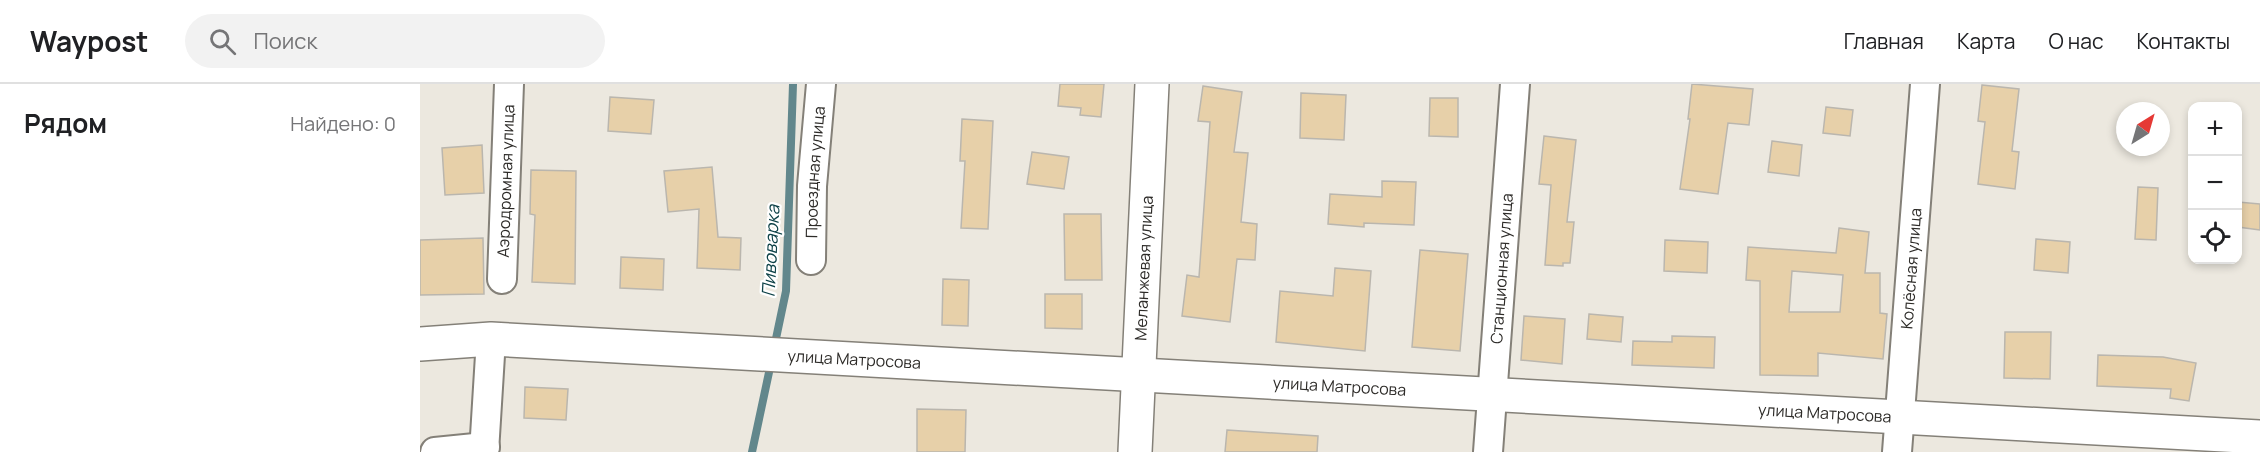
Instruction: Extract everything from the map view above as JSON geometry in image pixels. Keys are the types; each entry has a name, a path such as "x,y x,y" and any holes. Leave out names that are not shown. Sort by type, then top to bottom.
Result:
{"street":[{"name":"Аэродромная улица","path":"502,279 508,84"},
{"name":"Проездная улица","path":"811,260 812,186 821,84"},
{"name":"Меланжевая улица","path":"1135,452 1152,84"},
{"name":"Станционная улица","path":"1488,452 1515,84"},
{"name":"Колёсная улица","path":"1897,452 1925,84"},
{"name":"улица Матросова","path":"420,344 491,339 2260,437"},
{"path":"435,452 485,450 491,339"}],"building":[{"path":"1060,84 1104,84 1101,117 1080,115 1081,108 1058,106"},
{"path":"1692,84 1753,89 1749,125 1728,123 1718,194 1680,189 1690,119 1688,119"},
{"path":"1982,85 2019,89 2012,151 2019,152 2015,189 1978,184 1985,122 1978,121"},
{"path":"1203,86 1242,92 1234,152 1248,153 1241,222 1257,224 1255,260 1237,259 1230,322 1182,316 1187,275 1199,277 1210,122 1198,121"},
{"path":"1301,93 1346,95 1344,140 1300,138"},
{"path":"610,97 654,100 651,134 608,131"},
{"path":"1430,98 1458,98 1458,137 1429,136"},
{"path":"1826,107 1853,110 1850,136 1823,133"},
{"path":"962,119 993,121 988,229 961,228 965,161 960,161"},
{"path":"1544,136 1576,140 1567,222 1574,222 1570,263 1563,263 1563,266 1545,265 1551,185 1539,184"},
{"path":"1772,141 1802,145 1799,176 1768,172"},
{"path":"482,145 484,193 445,195 442,148"},
{"path":"1032,152 1069,157 1064,189 1027,184"},
{"path":"712,167 718,237 741,238 740,270 697,268 699,209 668,212 664,171"},
{"path":"531,170 576,171 575,284 532,282 535,215 530,214"},
{"path":"1382,181 1416,182 1414,225 1364,223 1364,227 1328,224 1330,194 1382,197"},
{"path":"2138,187 2158,188 2156,240 2135,239"},
{"path":"2242,202 2260,204 2260,230 2242,228"},
{"path":"1064,214 1101,214 1102,280 1065,280"},
{"path":"1839,228 1869,232 1865,273 1880,273 1880,313 1887,314 1883,359 1818,353 1818,376 1760,375 1760,281 1746,280 1748,247 1836,253","holes":["1792,271 1843,275 1840,312 1789,312"]},
{"path":"483,238 484,294 420,295 420,240"},
{"path":"2036,239 2070,242 2068,273 2034,270"},
{"path":"1665,240 1708,242 1707,273 1664,271"},
{"path":"1420,250 1468,254 1460,351 1412,347"},
{"path":"621,257 664,259 663,290 620,288"},
{"path":"1335,268 1371,271 1365,351 1276,342 1280,291 1333,296"},
{"path":"943,279 969,280 968,326 942,325"},
{"path":"1045,294 1082,294 1082,329 1045,328"},
{"path":"1589,314 1623,317 1621,342 1587,339"},
{"path":"1524,316 1565,319 1562,364 1521,360"},
{"path":"2005,332 2051,332 2050,379 2004,378"},
{"path":"1672,336 1715,337 1714,368 1632,365 1633,341 1672,342"},
{"path":"2098,355 2163,357 2196,363 2189,401 2170,398 2171,389 2097,386"},
{"path":"525,387 568,389 566,420 524,418"},
{"path":"917,409 966,410 965,452 917,452"},
{"path":"1227,430 1318,436 1317,452 1225,452"}],"waterway":[{"name":"Пивоварка","path":"774,348 786,291 793,84"},
{"name":"Пивоварка","path":"752,452 771,363"}]}
